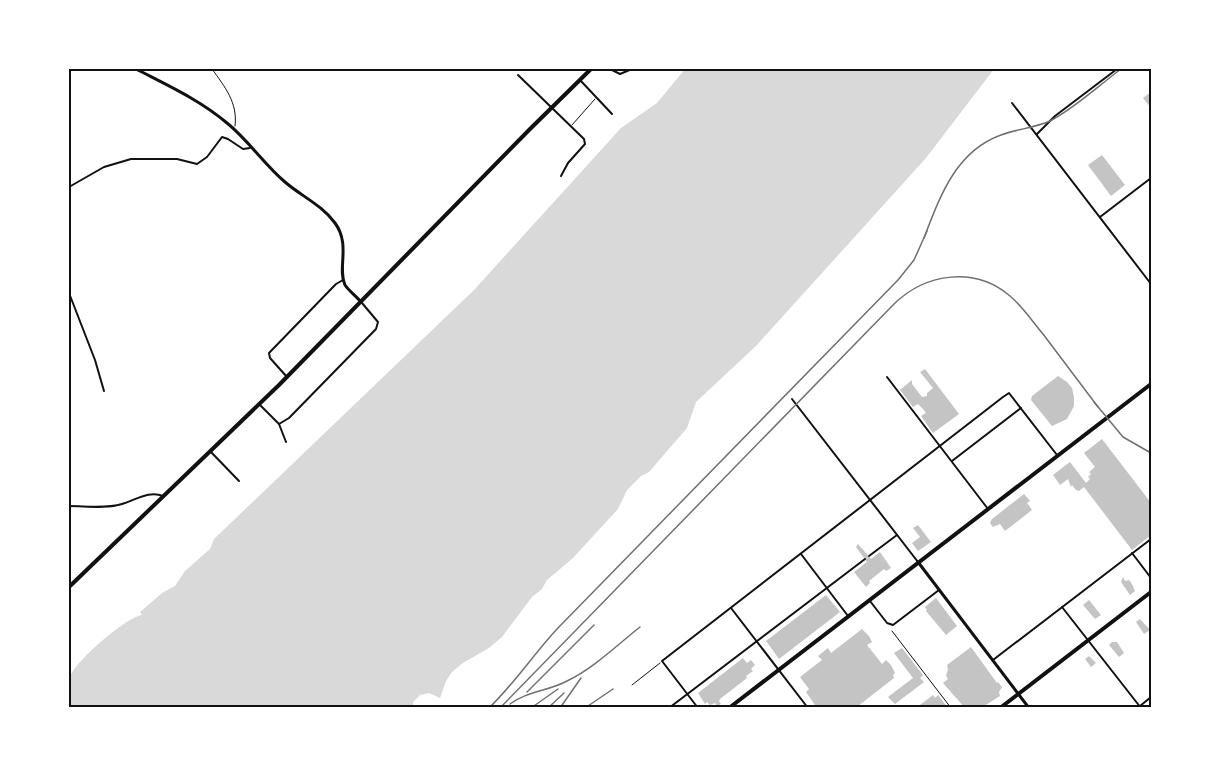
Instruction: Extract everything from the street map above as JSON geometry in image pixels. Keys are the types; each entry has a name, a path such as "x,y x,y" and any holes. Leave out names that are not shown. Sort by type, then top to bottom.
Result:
{"main road":[{"path":"69,587 259,404 591,69"},
{"path":"729,708 1151,384"},
{"path":"1000,708 1151,592"}],"street":[{"path":"136,69 210,110 234,130 283,181 319,207 336,224 344,247 346,286 378,322 376,329 289,418 279,424"},
{"path":"610,69 620,74 632,69"},
{"path":"1037,134 1055,116 1117,69"},
{"path":"518,75 583,136 585,144 568,163 561,176"},
{"path":"580,80 612,114"},
{"path":"1012,103 1150,282"},
{"path":"69,187 104,167 131,159 177,159 197,164 207,157 222,137 226,137 243,149 250,148"},
{"path":"1100,217 1151,178"},
{"path":"287,376 270,358 269,353 336,284 344,280"},
{"path":"69,293 95,360 104,391"},
{"path":"887,376 988,509"},
{"path":"698,708 662,661 1009,393 1057,456"},
{"path":"792,399 1029,708"},
{"path":"259,404 279,424 286,442"},
{"path":"952,461 1021,408"},
{"path":"210,451 239,481"},
{"path":"69,506 115,506 144,495 163,496"},
{"path":"868,556 897,535"},
{"path":"993,660 1151,538"},
{"path":"1132,553 1151,578"},
{"path":"801,554 848,616"},
{"path":"669,708 865,559"},
{"path":"869,600 887,623 893,626 939,590"},
{"path":"1062,607 1140,707 1151,697"},
{"path":"731,608 808,708"}],"lane":[{"path":"212,69 228,90 236,120 234,130"},
{"path":"571,126 597,98"},
{"path":"632,685 662,661"}],"path":[{"path":"892,631 951,708"}],"shaded area":[{"path":"685,69 994,69 926,158 756,346 696,402 687,428 649,472 641,476 627,490 618,509 573,558 547,580 502,637 452,672 440,698 429,693 420,695 413,702 413,708 69,708 69,679 90,652 124,624 142,615 140,612 162,593 175,586 185,571 210,549 214,539 474,290 621,128 657,103"}],"building":[{"path":"1151,92 1151,108 1143,98"},
{"path":"1102,155 1125,185 1111,196 1088,165"},
{"path":"925,369 959,414 933,433 921,416 926,413 923,409 918,404 913,407 900,390 912,380 912,384 922,397 927,396 933,388 920,372"},
{"path":"1058,376 1072,388 1074,406 1067,419 1052,426 1031,400 1032,396"},
{"path":"1102,439 1151,503 1151,535 1132,550 1084,487 1079,491 1076,490 1072,485 1071,487 1068,479 1060,485 1053,475 1070,462 1086,483 1090,479 1089,472 1095,467 1084,453"},
{"path":"1024,494 1030,501 1027,503 1032,510 1005,531 1000,524 993,527 990,523 992,519"},
{"path":"918,525 931,542 918,551 912,543 920,537 913,528"},
{"path":"858,544 871,559 880,552 891,568 886,571 884,569 869,581 866,587 854,572 867,562 856,547"},
{"path":"1123,577 1125,581 1129,580 1135,591 1130,595 1121,582"},
{"path":"826,595 840,612 779,659 766,641"},
{"path":"936,598 957,626 946,635 926,611 925,607"},
{"path":"1089,600 1101,615 1095,619 1083,605"},
{"path":"1140,619 1150,630 1144,634 1136,622"},
{"path":"862,629 872,642 867,645 882,664 886,660 891,665 895,673 894,678 858,706 860,708 817,708 806,692 809,689 800,677 822,660 818,656 828,648 831,653"},
{"path":"1117,642 1124,653 1119,657 1109,645"},
{"path":"971,647 1002,687 999,692 1000,696 981,708 965,708 943,683 948,679 947,665"},
{"path":"902,648 923,675 920,678 924,682 895,704 888,697 913,678 894,653"},
{"path":"1089,656 1096,663 1091,667 1085,659"},
{"path":"743,658 747,663 751,660 755,665 751,669 753,671 720,699 721,704 710,705 707,702 705,704 698,693"},
{"path":"933,695 935,698 938,695 948,708 936,708 934,705 929,708 916,708"}],"railway":[{"path":"924,238 944,191 961,164 972,152 985,142 1001,135 1038,125 1059,116 1121,69"},
{"path":"489,708 557,629 898,280 914,260 927,231"},
{"path":"500,708 894,304 921,285 951,277 966,277 996,286 1023,309 1098,407"},
{"path":"1094,402 1123,437 1151,453"},
{"path":"527,692 594,625"},
{"path":"510,704 524,696 577,676 640,627"},
{"path":"560,708 581,678"},
{"path":"531,708 558,689"},
{"path":"585,708 613,689"},
{"path":"548,708 564,693"}]}
